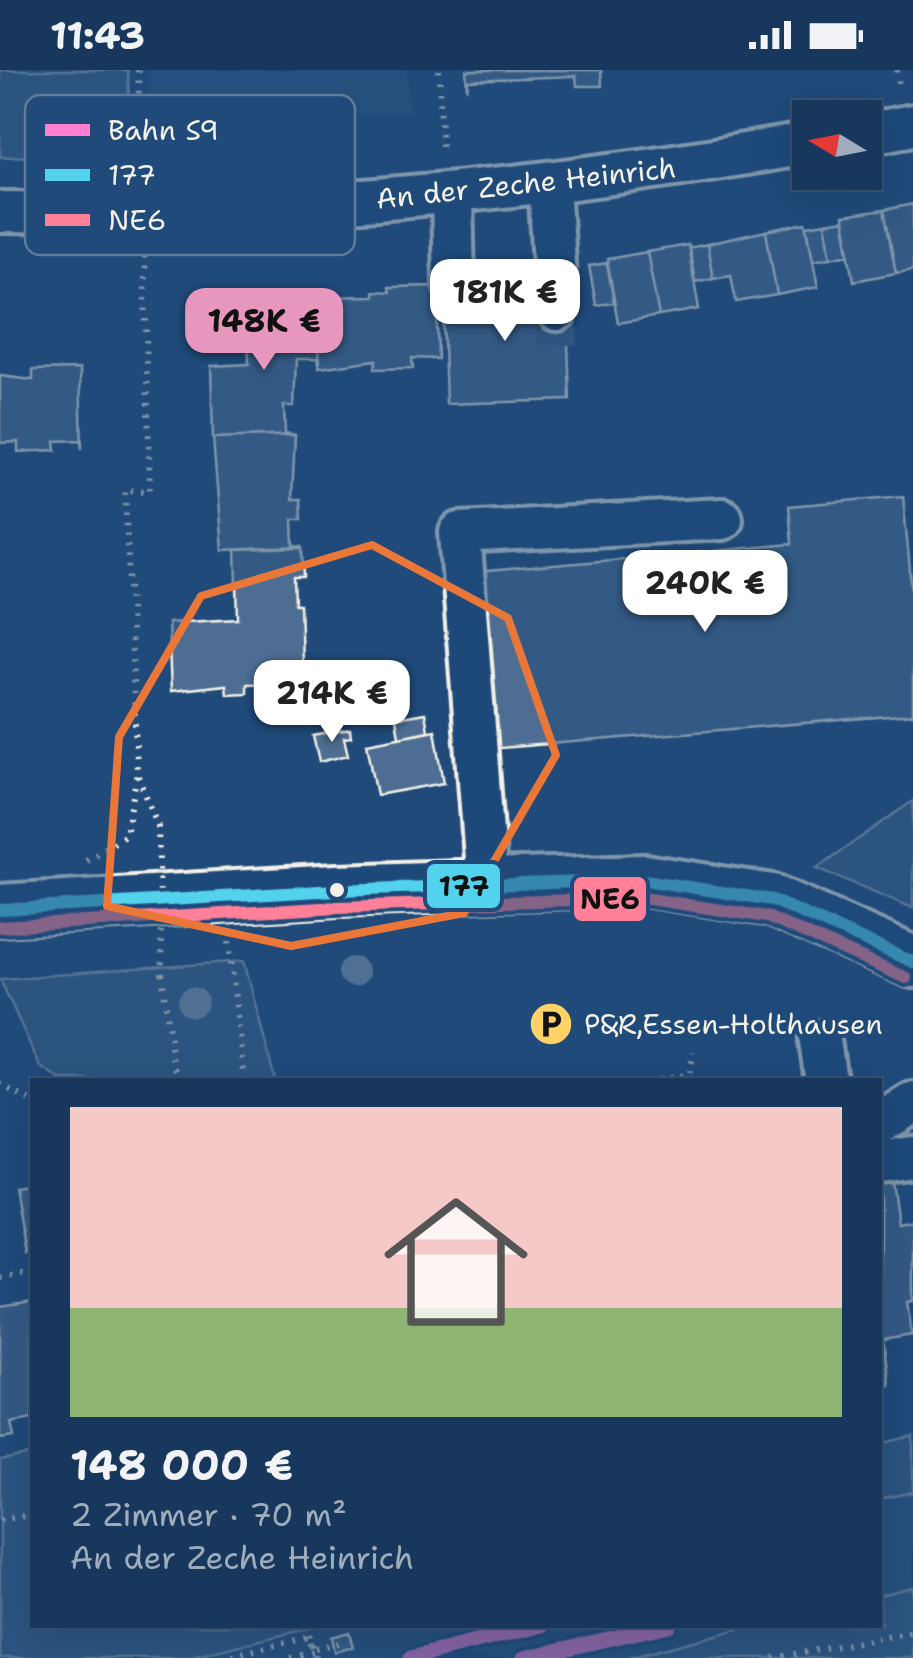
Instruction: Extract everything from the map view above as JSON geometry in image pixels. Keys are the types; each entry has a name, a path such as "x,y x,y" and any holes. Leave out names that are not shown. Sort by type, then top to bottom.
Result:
{"main road":[{"path":"0,910 486,884 644,880 772,900 913,962"}],"street":[{"path":"882,131 913,125"},
{"name":"An der Zeche Heinrich","path":"355,200 549,186 792,147"},
{"path":"549,186 557,310"},
{"path":"448,195 454,284"},
{"name":"An der Zeche Heinrich","path":"0,212 25,212"},
{"path":"486,884 460,533 722,519"},
{"path":"882,1122 913,1103"},
{"path":"882,1162 913,1157"}],"path":[{"path":"138,70 139,95"},
{"path":"440,70 448,195"},
{"path":"82,865 126,835 137,773 124,490 150,491 144,255"},
{"path":"137,773 158,826 162,974 179,1078"},
{"path":"234,988 244,1078"},
{"path":"670,1078 689,1074 694,1052"},
{"path":"0,1084 30,1101"},
{"path":"0,1278 30,1272"},
{"path":"0,1520 30,1514"},
{"path":"307,1628 314,1653"},
{"path":"773,1658 913,1632"},
{"path":"222,1658 308,1637 311,1648 342,1642 290,1658"}],"highlighted area":[{"path":"372,545 508,618 556,755 464,913 291,946 107,906 119,737 201,596"}],"shaded area":[{"path":"0,70 128,70 129,95 25,95 25,156 0,157"},
{"path":"147,70 407,70 409,112 355,115 355,95 148,95"},
{"path":"913,801 913,908 817,868"},
{"path":"244,961 274,1078 57,1078 40,1066 0,979"},
{"path":"913,1436 913,1492 882,1499 882,1444"},
{"path":"30,1454 30,1628 310,1628 188,1658 0,1658 0,1460"},
{"path":"913,1492 913,1587 882,1595 882,1499"},
{"path":"913,1587 913,1658 629,1658 742,1628 882,1628 882,1595"},
{"path":"310,1628 742,1628 629,1658 188,1658"}],"building":[{"path":"466,70 601,70 602,86 577,86 576,76 468,80 467,90"},
{"path":"913,204 913,270 896,273 884,210"},
{"path":"884,210 896,273 854,281 843,216"},
{"path":"844,220 850,253 831,257 825,223"},
{"path":"806,223 818,287 777,295 766,231"},
{"path":"825,223 831,257 813,260 807,226"},
{"path":"766,231 777,295 736,302 731,275 713,278 707,244"},
{"path":"707,244 713,278 695,282 689,248"},
{"path":"688,245 699,309 659,316 647,252"},
{"path":"647,252 659,316 618,323 607,259"},
{"path":"607,263 614,303 596,305 589,266"},
{"path":"543,281 567,314 570,400 446,404 442,285"},
{"path":"436,286 438,359 412,358 413,368 375,369 376,360 319,368 316,297 374,296 374,291 390,292 389,287"},
{"path":"315,306 319,368 317,359 296,359 294,406 284,406 285,433 295,435 213,438 211,366 249,364 247,308"},
{"path":"80,369 82,449 81,440 55,441 56,450 18,452 18,442 0,443 0,376 33,380 33,370"},
{"path":"295,435 292,499 301,499 302,519 293,519 294,546 303,547 222,550 213,438"},
{"path":"903,496 913,604 913,714 489,749 475,572 792,544 789,506"},
{"path":"303,548 304,577 294,577 295,604 300,604 303,691 273,692 273,683 247,684 247,693 227,694 226,685 171,691 168,623 238,619 236,550"},
{"path":"425,713 428,731 399,737 396,718"},
{"path":"350,729 351,737 344,738 348,755 319,762 313,736"},
{"path":"435,730 444,783 377,795 367,743"},
{"path":"891,1174 898,1223 913,1220 913,1301 907,1302 912,1335 883,1340 889,1385 882,1387 882,1176"},
{"path":"30,1184 30,1252 25,1253 14,1187"},
{"path":"30,1302 30,1419 11,1423 14,1437 0,1439 0,1307"},
{"path":"349,1632 353,1647 334,1652 331,1637"}],"tunnel":[{"path":"557,310 557,345"}],"rail line":[{"name":"S9","path":"411,1658 531,1628"},
{"name":"S9","path":"524,1658 656,1628"}],"transit line":[{"name":"177","path":"0,910 337,890 644,880 772,900 913,962"},
{"name":"NE6","path":"1,927 338,907 643,898 767,917 906,978"}],"place":[{"name":"P&R,Essen-Holthausen","path":"551,1024"}]}
